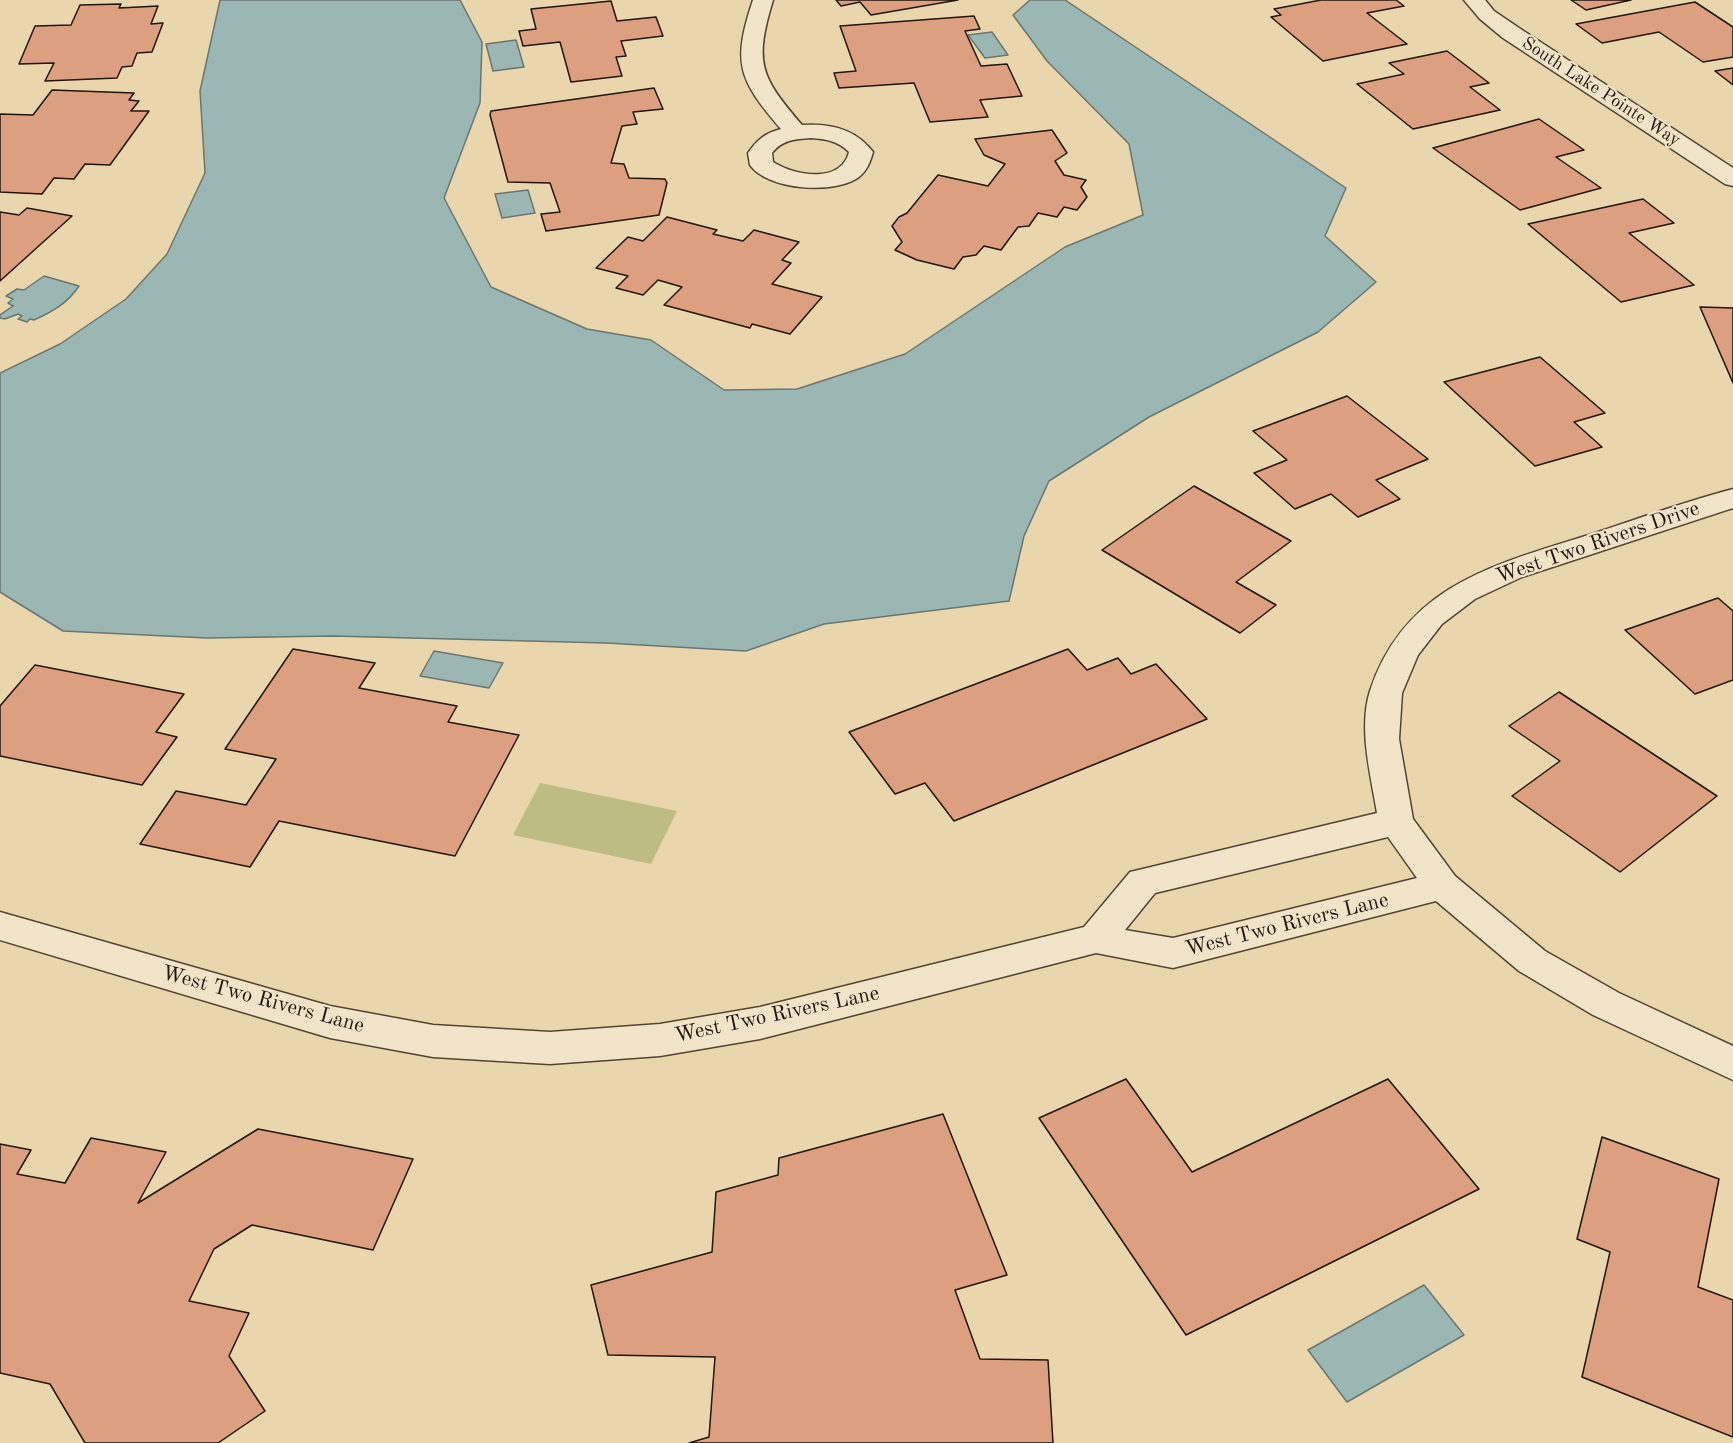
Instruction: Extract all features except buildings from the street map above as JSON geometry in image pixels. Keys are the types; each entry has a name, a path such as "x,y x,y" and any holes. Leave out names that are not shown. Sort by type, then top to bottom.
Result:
{"street":[{"path":"763,0 749,51 752,74 769,102 796,132"},
{"name":"South Lake Pointe Way","path":"1474,0 1487,15 1510,33 1733,179"},
{"name":"West Two Rivers Drive","path":"1733,498 1511,570 1464,592 1431,617 1404,651 1386,693 1382,739 1396,822 1442,886 1532,961 1606,1004 1733,1065"},
{"path":"1095,939 1143,882 1396,822"},
{"name":"West Two Rivers Lane","path":"0,926 330,1022 433,1041 550,1048 660,1040 760,1023 1095,939 1173,953 1442,886"}],"shaded area":[{"path":"540,783 677,811 651,864 513,835"}],"water":[{"path":"220,0 460,0 482,42 480,103 444,198 491,287 587,329 651,340 724,390 797,389 905,354 1065,247 1143,215 1129,144 1047,61 1013,15 1030,0 1065,0 1346,188 1325,236 1376,282 1318,332 1149,417 1049,481 1024,536 1009,601 824,624 746,651 606,643 333,636 207,638 63,631 0,592 0,373 60,344 126,299 167,254 205,173 200,91"},
{"path":"992,32 1008,55 985,58 968,35"},
{"path":"516,40 524,67 493,71 486,44"},
{"path":"528,190 535,213 502,218 495,194"},
{"path":"44,276 79,286 59,306 34,320 30,319 27,322 18,319 22,316 18,314 5,319 0,318 0,315 13,306 8,303 13,299 6,296 17,289 24,290"},
{"path":"434,651 503,663 489,688 420,676"},
{"path":"1424,1285 1464,1335 1347,1402 1308,1350"}]}
